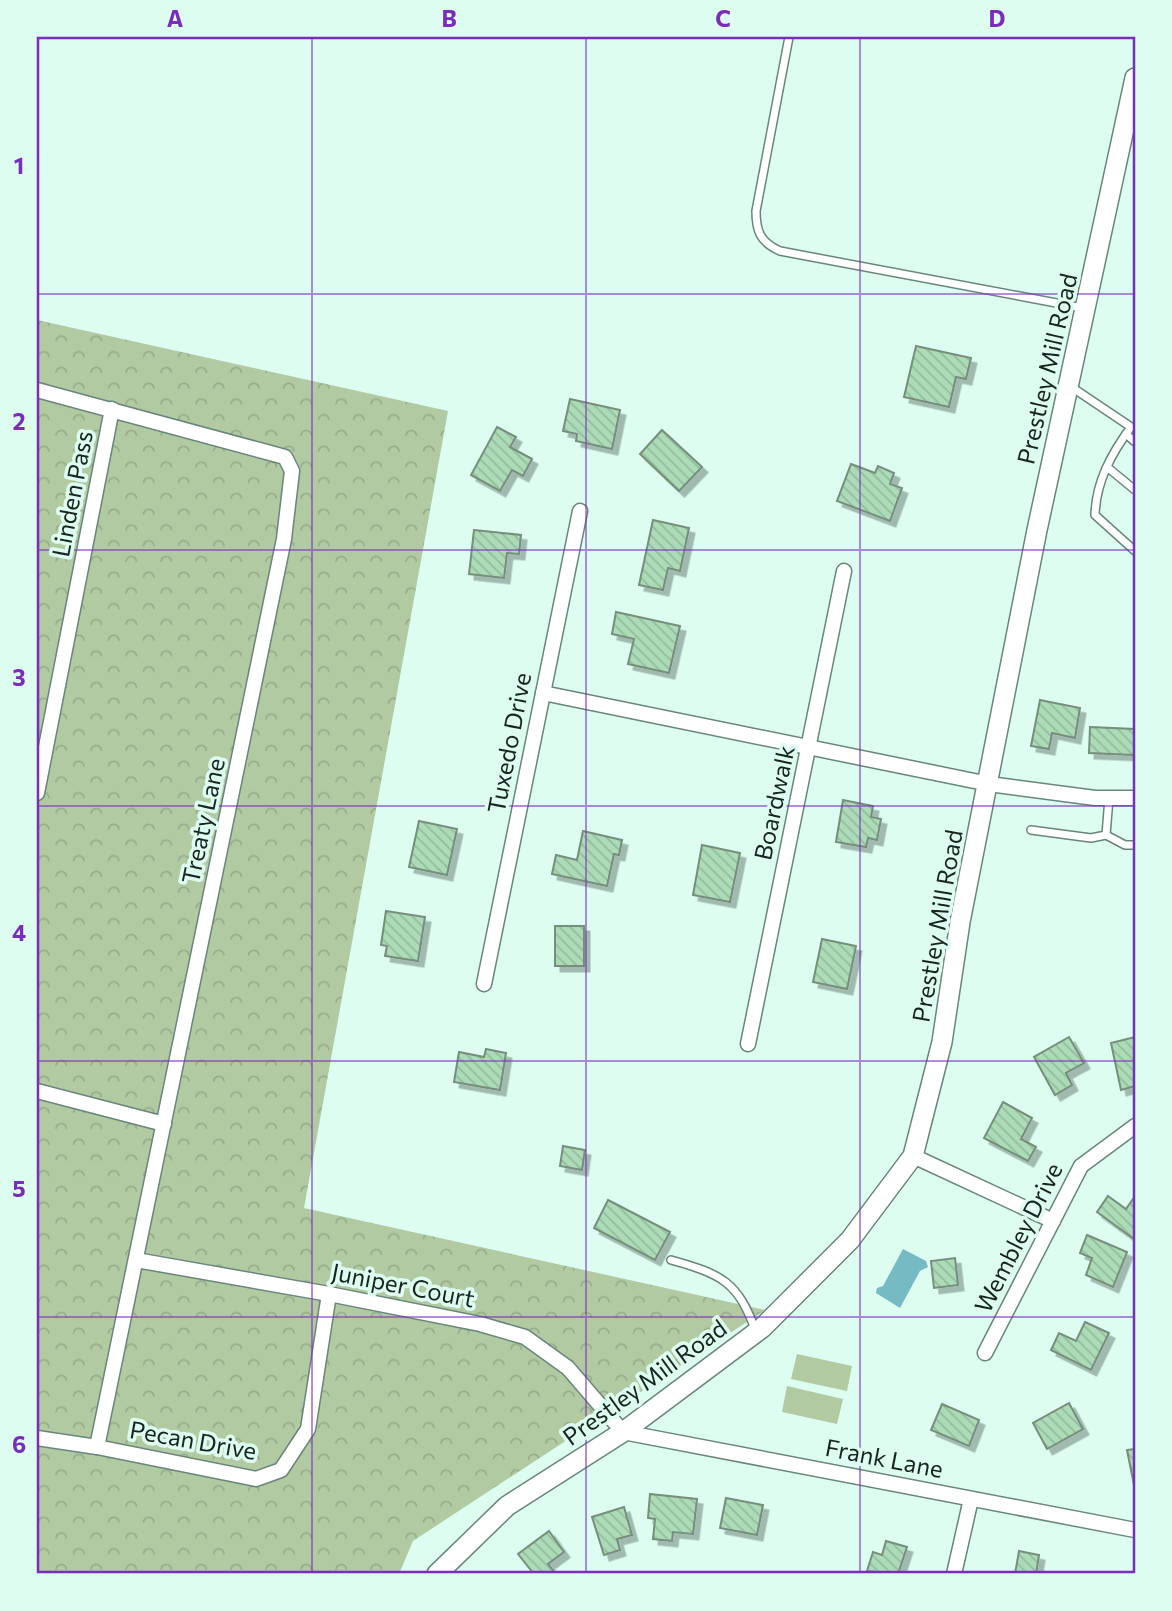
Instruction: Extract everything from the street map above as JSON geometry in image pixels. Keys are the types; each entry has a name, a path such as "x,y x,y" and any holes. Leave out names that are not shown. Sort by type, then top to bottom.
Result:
{"street":[{"name":"Prestley Mill Road","path":"437,1574 473,1536 507,1506 623,1433 756,1332 850,1240 913,1156 942,1042 960,922 1037,530 1135,78"},
{"name":"Treaty Lane","path":"37,390 285,457 292,471 282,552 97,1447"},
{"name":"Linden Pass","path":"37,793 112,409"},
{"name":"Tuxedo Drive","path":"484,984 580,511"},
{"name":"Boardwalk","path":"748,1044 844,570"},
{"path":"543,693 989,784 1109,798 1135,798"},
{"path":"37,1091 164,1124"},
{"name":"Wembley Drive","path":"985,1353 1081,1166 1127,1129 1135,1126"},
{"path":"913,1156 1053,1221"},
{"name":"Juniper Court","path":"136,1260 481,1324 525,1337 568,1368 623,1433"},
{"name":"Pecan Drive","path":"37,1438 97,1447 256,1479 281,1470 308,1429 329,1294"},
{"name":"Frank Lane","path":"623,1433 1135,1530"},
{"path":"954,1574 971,1499"}],"lane":[{"path":"789,37 756,211 756,228 769,246 792,254 1087,309"},
{"path":"1070,385 1130,428 1135,442"},
{"path":"1130,428 1107,467 1096,494 1095,515 1135,551"},
{"path":"1107,467 1135,490"},
{"path":"1106,835 1109,798"},
{"path":"1031,830 1091,838 1106,835 1125,845 1135,845"},
{"path":"671,1259 708,1270 731,1283 746,1303 756,1332"}],"green space":[{"path":"37,320 448,411 304,1208 765,1310 413,1541 399,1574 37,1574"},
{"path":"797,1354 852,1366 847,1391 791,1379"},
{"path":"787,1386 843,1399 837,1424 782,1412"}],"water":[{"path":"903,1249 926,1261 928,1267 920,1271 900,1308 876,1293 877,1288 883,1286"}],"building":[{"path":"916,346 971,358 966,379 956,377 949,407 904,397"},
{"path":"570,399 620,410 612,449 576,441 577,434 563,431"},
{"path":"497,427 516,437 510,447 532,459 523,476 512,470 500,491 471,475"},
{"path":"662,430 702,467 679,491 640,454"},
{"path":"851,464 875,473 878,466 894,473 890,484 902,488 890,521 837,501"},
{"path":"653,520 689,528 680,571 668,568 663,590 639,585"},
{"path":"474,530 521,535 519,554 507,553 504,578 469,574"},
{"path":"616,612 680,626 669,673 628,664 634,639 612,634"},
{"path":"1040,700 1080,708 1075,738 1052,733 1049,749 1031,746"},
{"path":"1090,727 1135,729 1134,755 1089,753"},
{"path":"843,800 873,806 871,817 881,819 877,840 868,838 866,847 836,842"},
{"path":"419,821 457,829 447,875 409,867"},
{"path":"583,831 622,840 619,855 614,854 607,886 552,874 556,855 577,860"},
{"path":"702,845 740,853 730,902 693,895"},
{"path":"386,911 425,917 418,961 385,956 387,946 381,945"},
{"path":"555,926 584,926 584,966 555,966"},
{"path":"822,939 856,946 847,989 813,982"},
{"path":"1069,1037 1084,1063 1066,1073 1072,1085 1055,1095 1034,1057"},
{"path":"1135,1037 1135,1086 1121,1090 1111,1043"},
{"path":"486,1049 506,1053 500,1090 454,1082 459,1052 484,1057"},
{"path":"1003,1102 1032,1118 1021,1139 1036,1147 1028,1161 984,1138"},
{"path":"563,1146 585,1150 582,1170 560,1166"},
{"path":"1108,1196 1126,1209 1135,1196 1134,1239 1097,1212"},
{"path":"608,1200 670,1232 655,1260 594,1228"},
{"path":"1087,1235 1127,1252 1113,1287 1086,1275 1092,1258 1080,1253"},
{"path":"955,1258 958,1285 934,1288 931,1261"},
{"path":"1085,1322 1109,1333 1091,1370 1051,1350 1059,1333 1076,1341"},
{"path":"1069,1403 1083,1429 1047,1449 1033,1423"},
{"path":"942,1404 979,1420 969,1446 931,1430"},
{"path":"1135,1449 1135,1490 1127,1450"},
{"path":"650,1494 697,1499 693,1534 673,1532 672,1541 653,1539 655,1519 648,1518"},
{"path":"726,1498 763,1505 757,1535 720,1528"},
{"path":"624,1507 632,1535 617,1539 620,1550 604,1555 592,1517"},
{"path":"549,1531 564,1552 548,1564 556,1574 534,1574 518,1554"},
{"path":"886,1541 907,1547 898,1574 867,1571 873,1552 882,1555"},
{"path":"1019,1551 1039,1555 1036,1574 1015,1574"}]}
